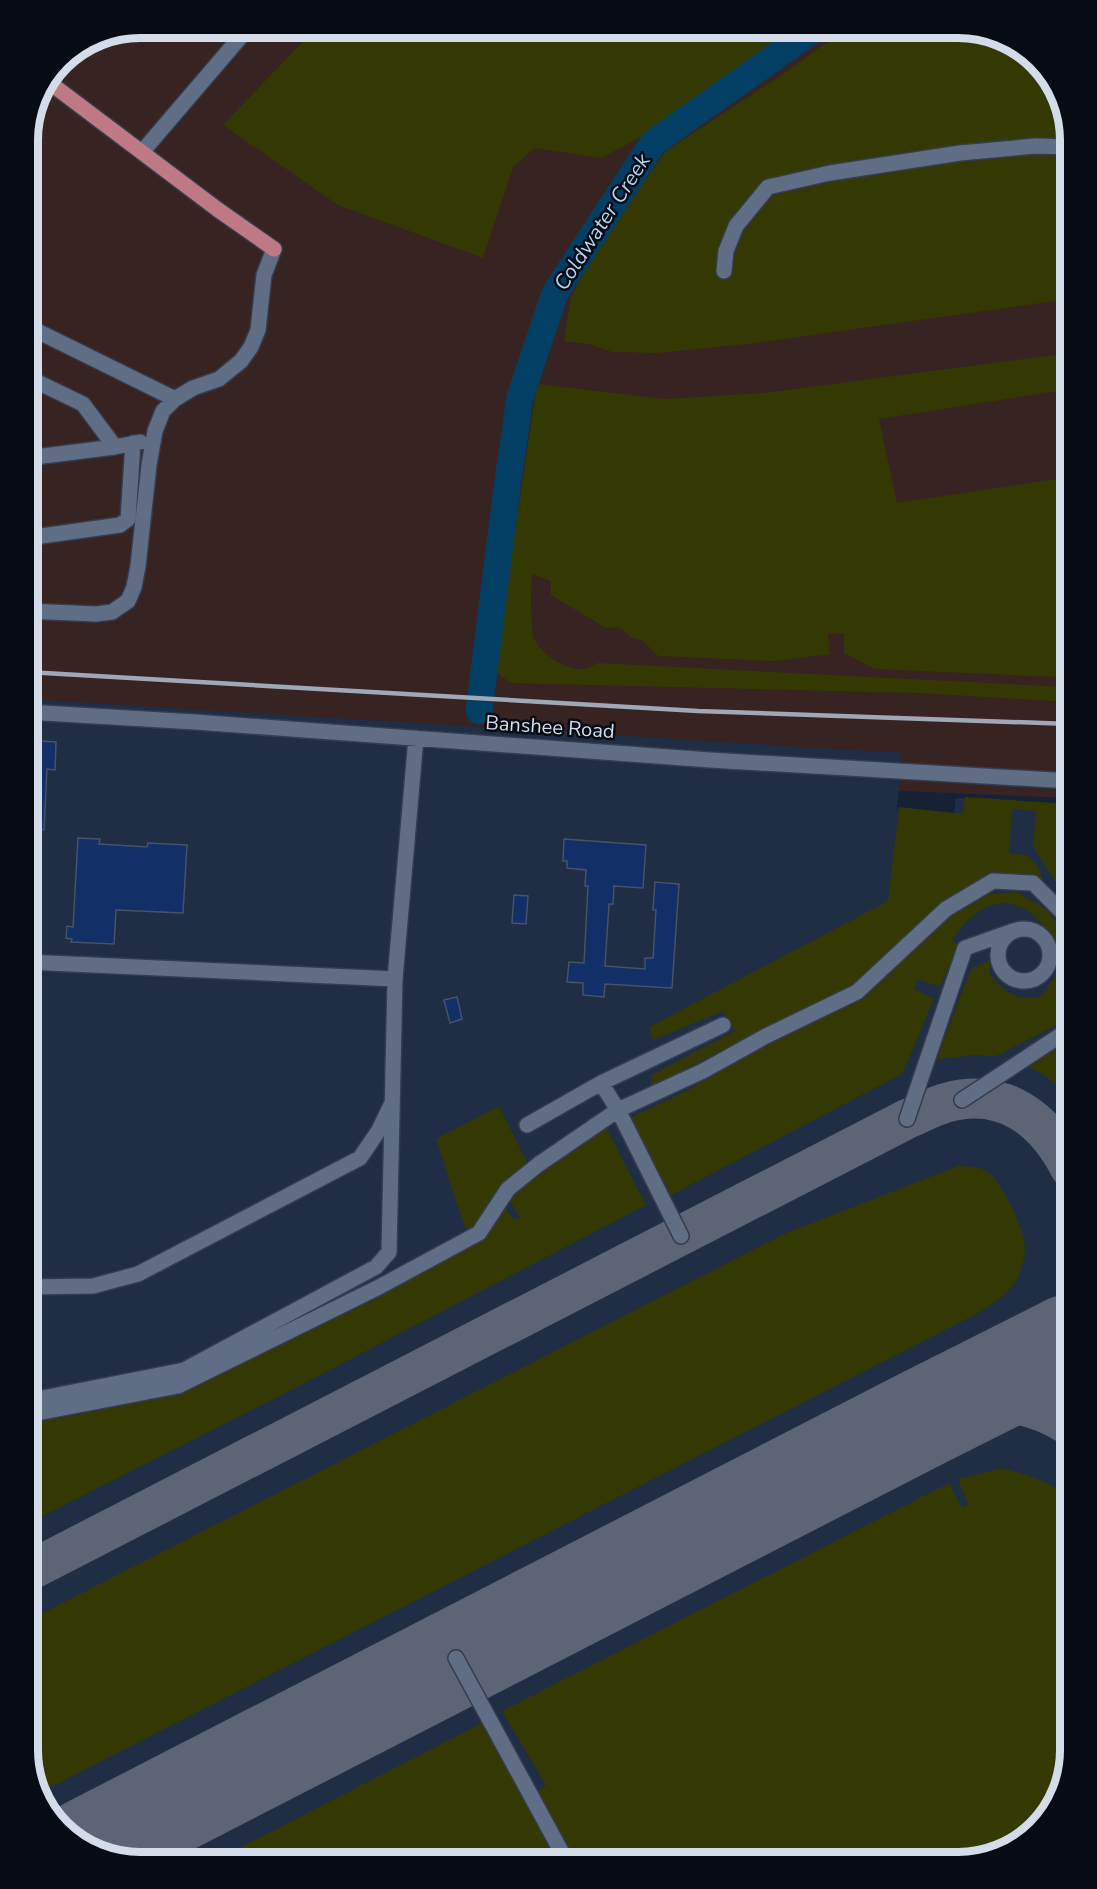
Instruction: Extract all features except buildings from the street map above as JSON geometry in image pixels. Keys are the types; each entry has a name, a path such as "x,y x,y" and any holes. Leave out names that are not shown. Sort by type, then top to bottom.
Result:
{"main road":[{"path":"53,86 274,249"}],"street":[{"path":"142,152 240,38"},
{"path":"724,271 726,251 736,226 768,187 830,173 960,153 1036,146 1060,147"},
{"path":"38,611 96,614 112,612 128,602 138,566 148,465 153,439 163,411 175,399 193,388 219,379 241,361 251,347 258,330 264,275 274,249"},
{"path":"38,331 175,399"},
{"path":"38,382 83,404 116,447"},
{"path":"38,457 116,447 153,439"},
{"path":"38,536 120,525 128,519 133,443"},
{"name":"Banshee Road","path":"38,713 686,758 1060,780"},
{"path":"38,1399 184,1370 376,1267 389,1252 395,979 416,738"},
{"path":"38,1413 178,1386 379,1287 479,1233 508,1189 539,1164 618,1110 703,1071 766,1036 857,992 946,909 993,880 1033,883 1060,910"},
{"path":"907,1119 965,948 1013,931"},
{"path":"38,963 395,979"},
{"path":"526,1125 601,1083 723,1025"},
{"path":"962,1100 1060,1036"},
{"path":"601,1083 618,1110 681,1236"},
{"path":"38,1287 93,1286 138,1274 360,1158 379,1130 394,1100"},
{"path":"456,1658 561,1852"}],"shaded area":[{"path":"126,38 964,38 977,39 1003,48 1025,63 1049,94 1056,113 1060,140 1060,798 880,790 38,1431 38,133 41,113 48,94 59,77 72,63 89,51"},
{"path":"38,700 901,753 897,809 954,813 956,798 1060,803 1060,1749 1056,1776 1049,1795 1034,1817 1003,1841 977,1850 957,1852 133,1851 120,1850 94,1841 72,1826 48,1795 39,1769 38,1749"}],"green space":[{"path":"306,38 785,38 651,132 601,158 535,148 513,167 483,258 338,205 223,125"},
{"path":"833,38 977,39 1003,48 1025,63 1049,94 1059,126 1060,300 747,344 657,353 612,352 589,344 564,341 571,297 599,243 666,151 782,75"},
{"path":"1060,354 1060,391 879,419 897,503 1060,479 1060,680 1057,677 875,669 844,653 844,633 828,634 830,654 776,661 658,656 642,640 632,638 619,627 606,628 551,595 551,581 532,574 531,617 534,639 543,651 563,665 577,669 586,669 597,663 1060,687 1060,701 919,693 511,683 494,671 537,384 664,399 764,393"},
{"path":"965,797 1060,803 1060,890 1033,846 1036,811 1012,809 1009,853 1028,855 1038,867 1043,880 1032,875 1013,873 992,874 975,882 947,900 852,988 702,1060 651,1088 651,1075 735,1031 723,1011 653,1040 649,1027 888,901 899,807 963,814"},
{"path":"1016,892 1048,910 1060,929 1060,1023 996,1056 974,1055 938,1059 971,969 990,960 989,972 999,985 1011,994 1033,998 1041,996 1058,965 1059,953 1055,942 1031,913 1006,903 994,904 982,909 971,917 952,941 959,945 939,987 918,979 914,989 934,999 902,1074 671,1195 630,1118 692,1088 760,1046 862,997 945,920 984,894"},
{"path":"1060,1042 1060,1087 1041,1073 1024,1065"},
{"path":"499,1106 529,1166 502,1185 473,1227 465,1228 436,1139"},
{"path":"606,1127 646,1205 295,1388 38,1518 38,1422 170,1396 220,1375 482,1239 504,1207 514,1220 520,1218 510,1201 534,1176"},
{"path":"958,1166 982,1169 995,1179 1012,1208 1025,1248 1024,1259 1012,1287 982,1311 46,1789 39,1769 38,1749 38,1615 784,1234"},
{"path":"1002,1468 1029,1476 1060,1491 1059,1763 1049,1795 1025,1826 1003,1841 990,1846 957,1852 572,1852 536,1792 546,1785 502,1711 949,1483 962,1508 968,1504 958,1479"},
{"path":"484,1722 551,1852 233,1851"}],"waterway":[{"name":"Coldwater Creek","path":"479,711 520,397 555,293 653,143 801,38"}],"taxiway":[{"path":"38,1566 935,1106 966,1099 985,1099 1003,1103 1035,1121 1060,1150"},
{"path":"923,1418 962,1408 998,1403 1033,1408 1060,1420"}],"runway":[{"path":"98,1842 1060,1349"}],"railway":[{"path":"38,673 698,711 1060,724"}]}
